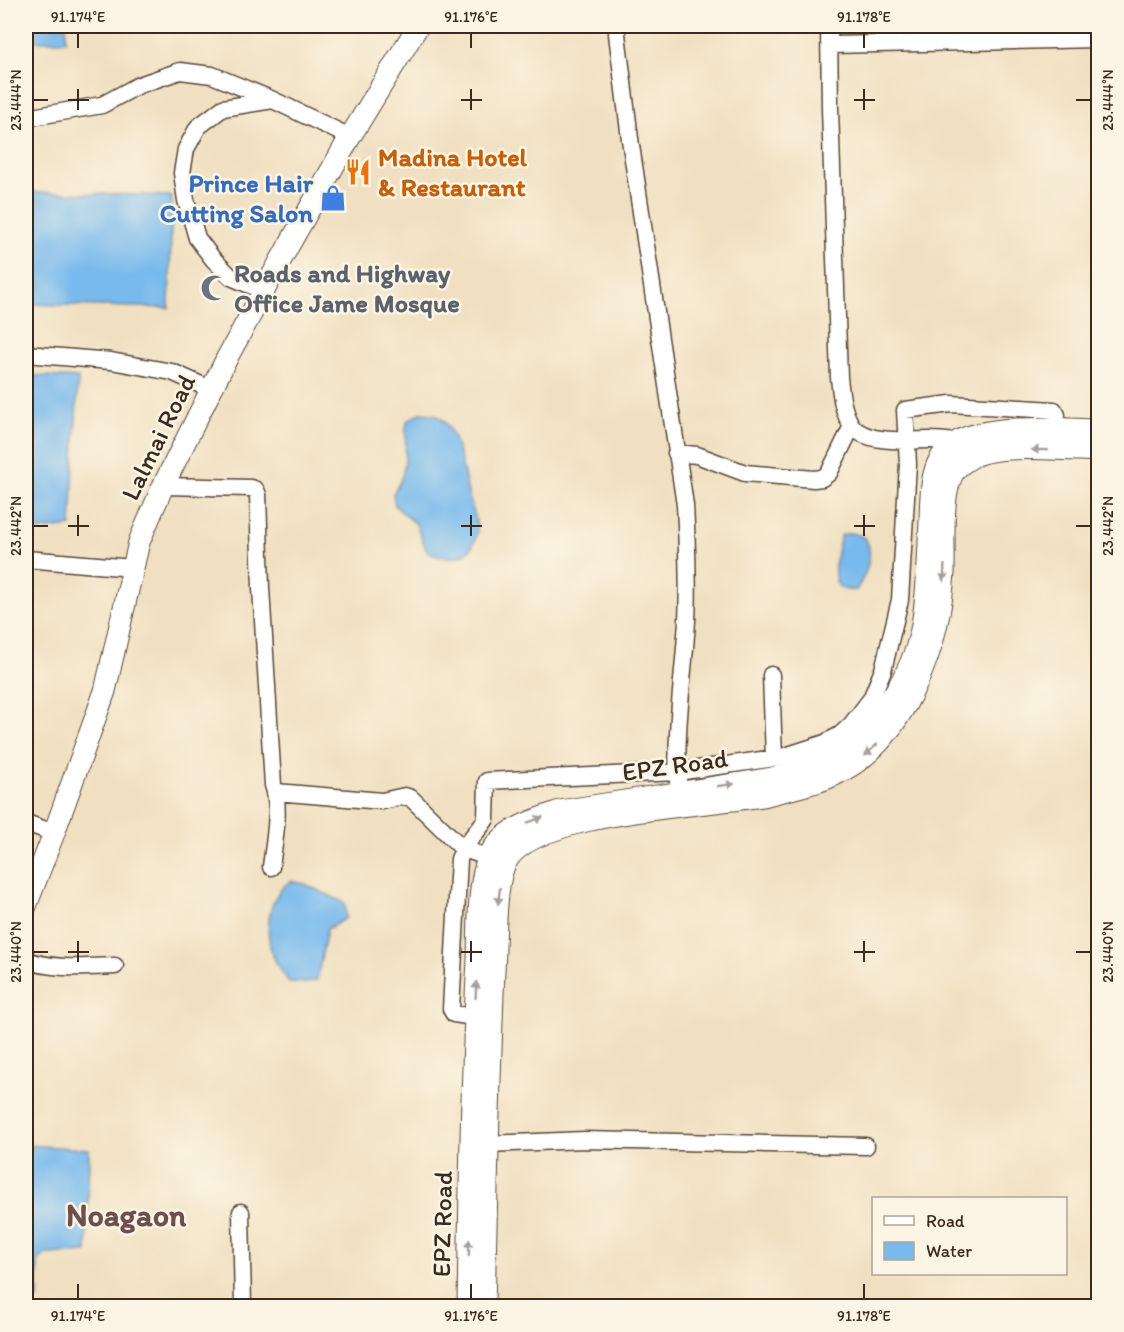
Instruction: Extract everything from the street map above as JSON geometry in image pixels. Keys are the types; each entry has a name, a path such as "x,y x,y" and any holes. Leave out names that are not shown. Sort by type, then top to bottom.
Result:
{"main road":[{"name":"Lalmai Road","path":"26,871 95,687 126,567 136,516 158,467 252,286 413,26"},
{"name":"Lalmai Road","path":"126,567 163,486 228,356 346,135"},
{"path":"957,442 999,430 1098,430"},
{"name":"EPZ Road","path":"484,1306 488,1144 474,1017 482,884 497,860 548,832 679,790 773,778 806,769 865,734 887,705 905,675 921,633 927,593 931,488 943,453 957,442"},
{"name":"EPZ Road","path":"679,790 762,796 817,782 846,769 868,754 899,714 928,654 937,626 942,599 946,506 949,485 956,468 977,455 1009,450 1098,451"},
{"name":"Lalmai Road","path":"26,906 41,828"},
{"name":"EPZ Road","path":"468,1306 481,1072 501,879 497,860"}],"street":[{"path":"618,26 617,34 630,139 685,505 687,618 678,711 679,790"},
{"path":"830,26 839,378 844,409 852,426 867,436 906,441 957,442"},
{"path":"830,45 1098,39"},
{"path":"26,118 102,105 139,85 180,71 212,75 273,100 346,135"},
{"path":"252,286 231,277 197,238 186,200 182,173 186,149 198,128 223,108 273,100"},
{"path":"26,354 111,361 172,372 201,385"},
{"path":"474,1017 454,1014 451,1009 459,859 462,849 486,819 488,780 679,790 825,743 840,735 851,725 871,699 883,670 900,600 908,464 906,410 951,404 1054,410 1057,415 1055,429"},
{"path":"676,453 697,455 744,473 822,478 829,472 852,426"},
{"path":"163,486 251,488 256,490 258,495 273,785 276,792 271,867"},
{"path":"26,560 126,567"},
{"path":"771,675 774,758"},
{"path":"276,792 382,801 405,796 411,798 462,849 497,860"},
{"path":"26,960 35,964 74,967 115,966"},
{"path":"488,1144 584,1140 866,1146"},
{"path":"241,1212 242,1303"}],"water":[{"path":"26,26 66,26 66,41 26,41"},
{"path":"26,192 172,196 169,308 26,304"},
{"path":"26,375 78,378 71,526 26,532"},
{"path":"420,413 438,416 451,432 460,455 476,519 477,532 473,545 463,555 456,557 441,557 427,552 416,524 395,506 393,494 404,467 407,421"},
{"path":"851,533 866,541 869,548 868,565 856,590 843,589 837,584 835,571 841,535"},
{"path":"291,881 305,884 345,903 346,918 327,929 317,980 306,983 289,982 277,965 269,941 269,918 272,907 276,897"},
{"path":"26,1145 89,1149 87,1252 46,1254 38,1260 38,1299 26,1299"}],"place":[{"name":"Madina Hotel & Restaurant","path":"358,172"},
{"name":"Prince Hair Cutting Salon","path":"333,198"},
{"name":"Roads and Highway Office Jame Mosque","path":"214,288"}],"district":[{"name":"Noagaon","path":"126,1215"}]}
